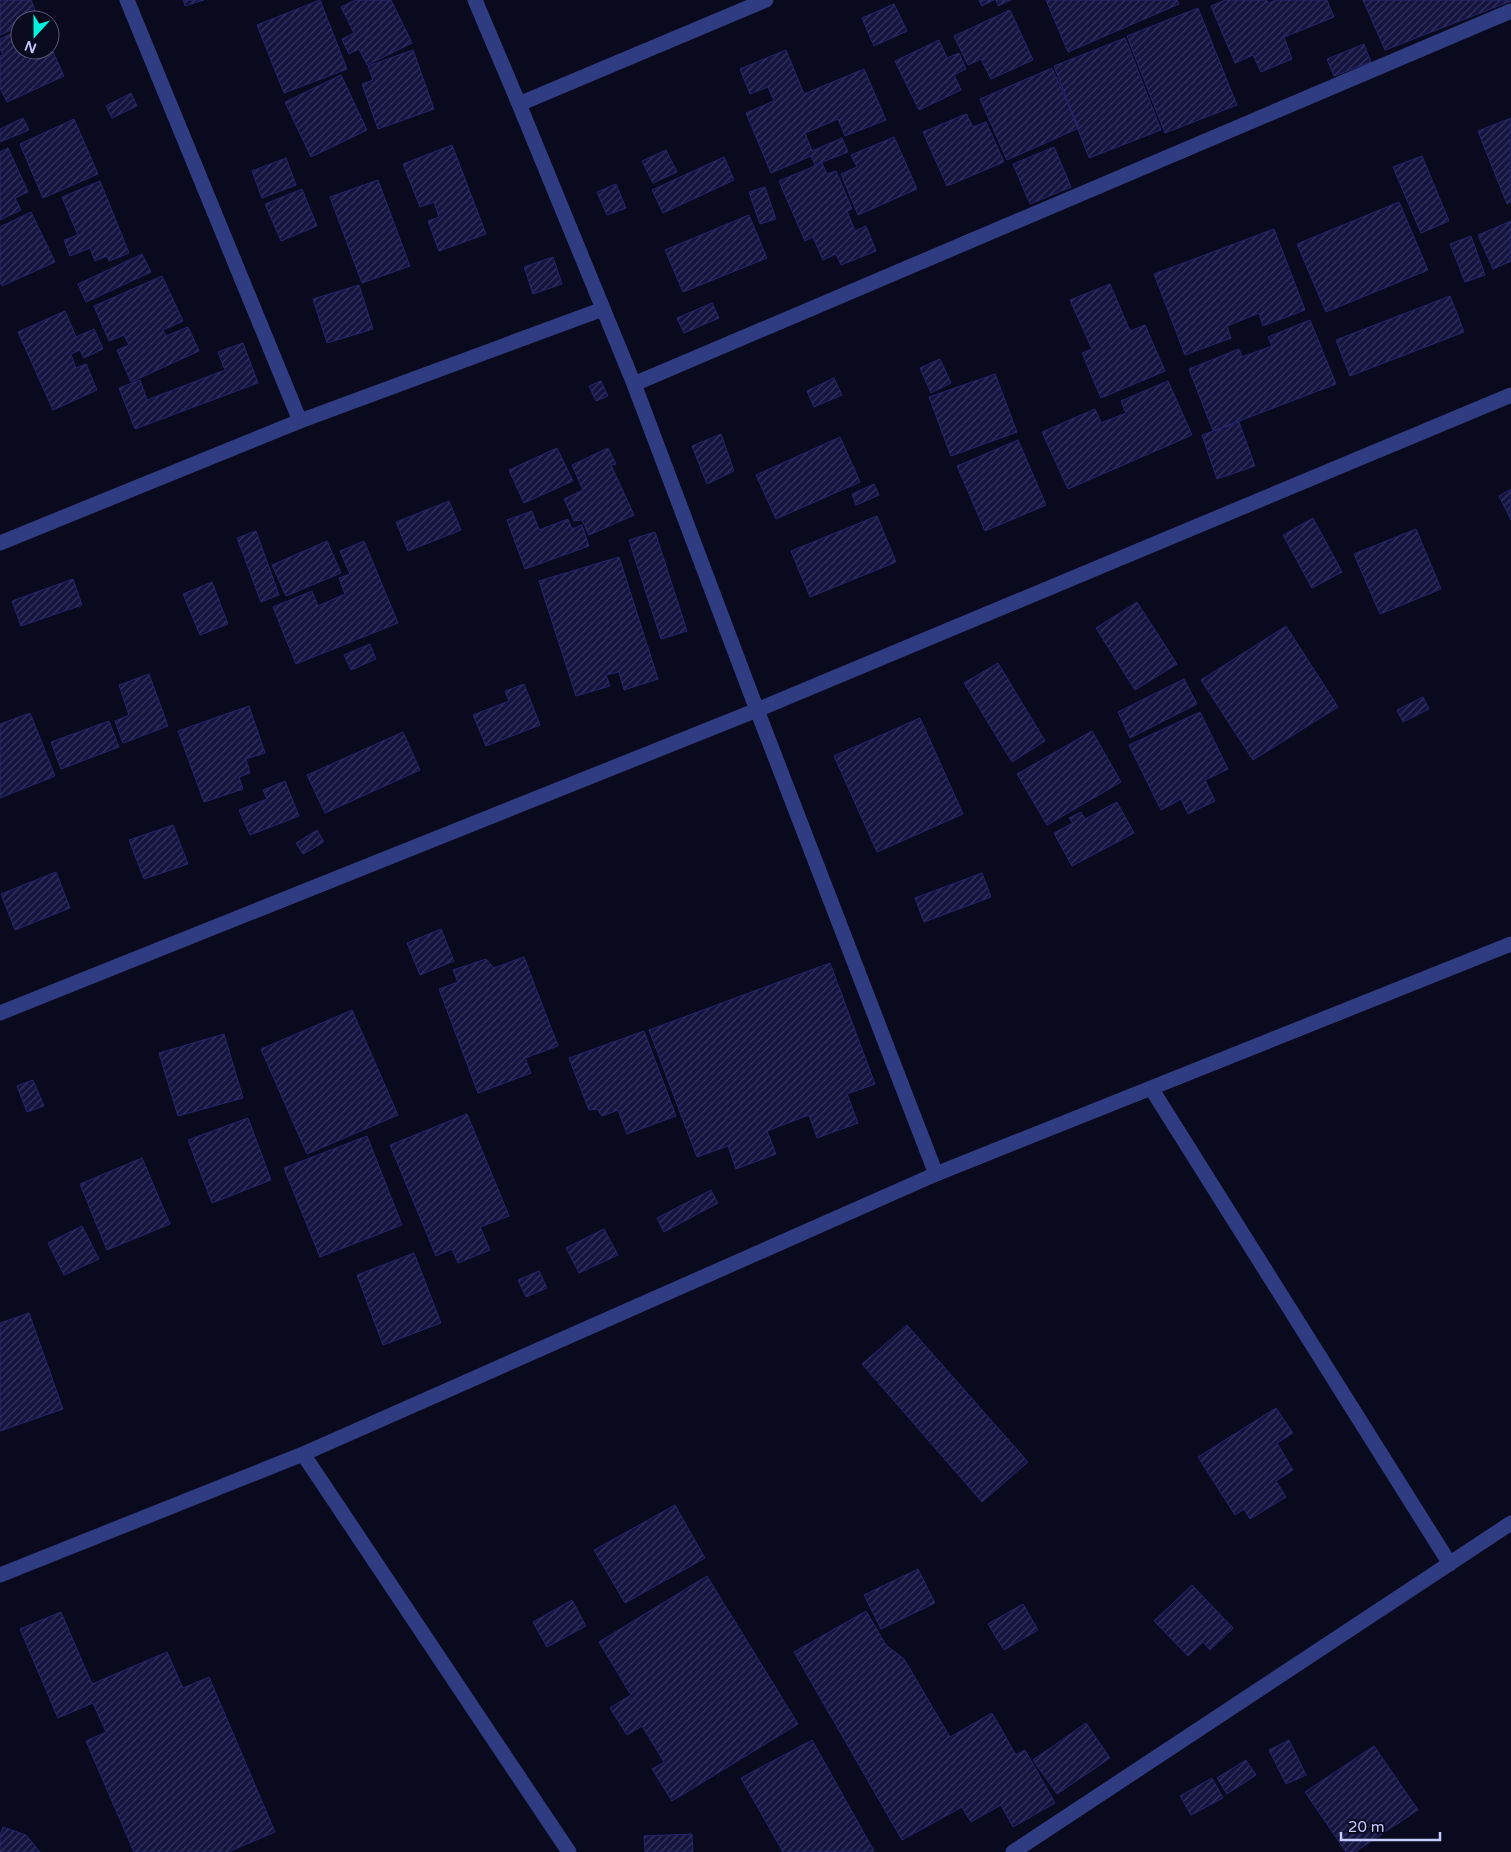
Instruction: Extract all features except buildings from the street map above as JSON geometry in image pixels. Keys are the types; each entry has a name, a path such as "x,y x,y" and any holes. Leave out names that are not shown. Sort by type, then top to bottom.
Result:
{"street":[{"path":"127,0 300,422"},
{"path":"474,0 519,104 634,384 757,710 936,1174"},
{"path":"519,104 766,0"},
{"path":"634,384 1511,11"},
{"path":"0,543 300,422 603,309"},
{"path":"0,1013 757,710 1511,396"},
{"path":"0,1575 303,1454 936,1174 1511,944"},
{"path":"1150,1088 1450,1564"},
{"path":"303,1454 569,1852"},
{"path":"1012,1852 1511,1523"}]}
